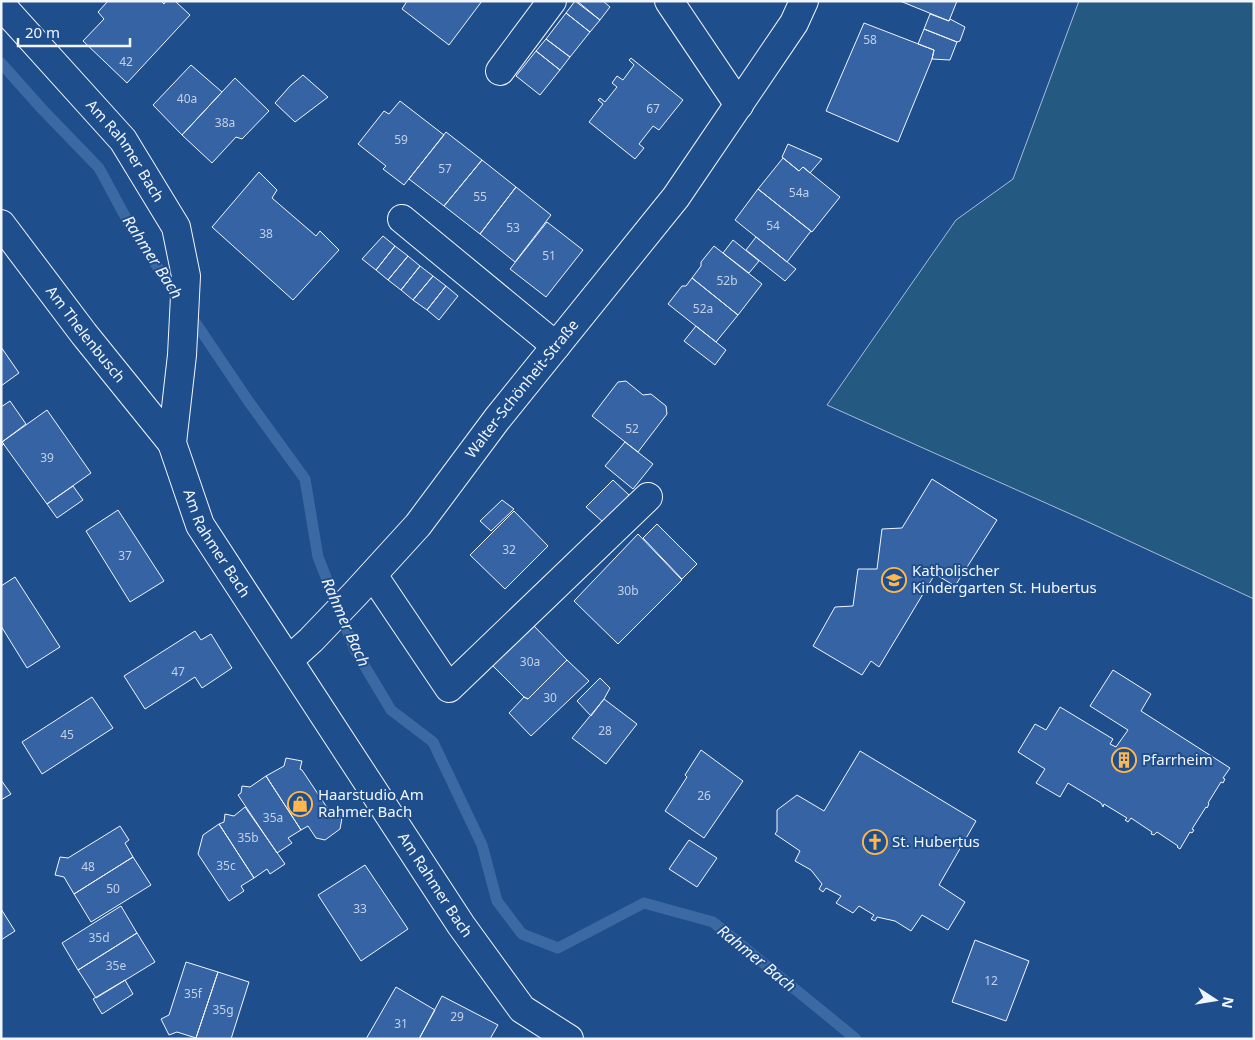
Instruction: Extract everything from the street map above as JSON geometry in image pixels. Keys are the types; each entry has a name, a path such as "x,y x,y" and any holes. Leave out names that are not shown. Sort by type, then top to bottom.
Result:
{"street":[{"path":"500,72 552,1"},
{"path":"669,1 739,105"},
{"name":"Walter-Schönheit-Straße","path":"289,660 365,584 418,525 497,419 676,197 794,23 804,1"},
{"name":"Am Rahmer Bach","path":"1,5 123,140 176,227 186,276 182,355 172,442 200,524 461,926 522,1009 569,1039"},
{"path":"402,219 556,346"},
{"name":"Am Thelenbusch","path":"1,224 84,334 172,442"},
{"path":"365,584 450,688 648,497"}],"shaded area":[{"path":"1079,1 1254,1 1254,599 1086,521 827,405 956,220 1013,179"}],"building":[{"path":"108,1 161,1 164,4 166,1 175,1 190,15 127,83 83,41 104,19 98,12"},
{"path":"407,1 482,1 449,45 402,9"},
{"path":"575,1 600,20 590,32 566,13"},
{"path":"577,1 603,1 610,7 600,20"},
{"path":"900,1 957,1 949,21"},
{"path":"566,13 590,32 570,57 546,39"},
{"path":"930,14 949,21 950,19 965,27 960,41 957,42 924,29"},
{"path":"864,23 934,50 898,142 826,111"},
{"path":"924,29 957,42 950,60 932,59 934,50 918,44"},
{"path":"546,39 570,57 560,70 536,51"},
{"path":"536,51 560,70 540,95 516,76"},
{"path":"631,58 683,100 659,130 653,126 639,144 644,148 635,159 589,122 603,104 598,100 600,98 605,102 617,87 612,83 617,76 623,80 634,65 629,60"},
{"path":"191,65 222,92 182,135 153,105"},
{"path":"303,75 328,97 295,122 275,103"},
{"path":"235,78 269,111 242,139 236,137 212,163 182,135"},
{"path":"400,101 444,135 404,185 383,169 386,166 358,144 384,111 389,114"},
{"path":"446,132 482,160 444,206 409,179"},
{"path":"788,144 822,159 810,173 803,167 799,171 782,157"},
{"path":"783,158 799,171 803,167 840,197 812,232 758,189"},
{"path":"482,160 516,187 480,234 444,206"},
{"path":"259,172 277,190 272,198 316,236 320,231 339,250 293,300 212,227"},
{"path":"516,187 551,215 515,262 480,234"},
{"path":"758,189 811,231 787,262 735,220"},
{"path":"547,222 583,250 546,297 510,269"},
{"path":"383,236 395,246 376,270 362,259"},
{"path":"756,237 796,269 785,281 746,250"},
{"path":"733,240 759,261 749,273 723,253"},
{"path":"395,246 408,256 388,280 376,270"},
{"path":"714,246 762,284 738,315 692,278 701,266 701,262"},
{"path":"408,256 420,266 401,290 388,280"},
{"path":"420,266 433,276 413,300 401,290"},
{"path":"433,276 446,286 427,310 413,300"},
{"path":"692,278 738,315 716,342 668,304 682,286 686,286"},
{"path":"446,286 458,296 439,320 427,310"},
{"path":"696,326 726,350 715,365 684,341"},
{"path":"1,347 19,373 1,386"},
{"path":"626,381 643,395 651,394 666,406 667,414 638,452 592,416 618,382"},
{"path":"10,401 26,424 2,442 4,444 1,446 1,407"},
{"path":"47,410 91,473 47,504 2,442"},
{"path":"625,442 653,464 633,489 605,466"},
{"name":"Katholischer Kindergarten St. Hubertus","path":"932,479 997,520 955,586 935,574 879,667 871,661 862,675 813,646 835,607 853,606 858,569 877,569 882,529 902,528"},
{"path":"613,480 629,495 615,513 603,522 586,507"},
{"path":"73,486 83,500 57,518 47,504"},
{"path":"502,500 514,509 491,531 480,521"},
{"path":"118,510 164,581 130,602 86,531"},
{"path":"514,511 548,546 505,589 470,555"},
{"path":"657,524 697,564 682,579 643,538"},
{"path":"638,534 682,580 618,644 574,601"},
{"path":"15,577 60,647 27,668 1,626 1,586"},
{"path":"532,624 567,660 528,699 492,665"},
{"path":"195,631 201,640 211,634 232,668 202,688 195,677 145,709 124,676"},
{"path":"567,660 589,681 531,736 509,713 524,697 528,699"},
{"name":"Pfarrheim","path":"1113,670 1151,694 1141,711 1230,768 1223,778 1225,779 1223,783 1221,782 1207,808 1192,829 1194,830 1192,833 1190,832 1180,849 1157,832 1154,835 1151,834 1152,832 1131,818 1128,822 1125,820 1127,818 1104,804 1103,807 1101,803 1068,783 1060,797 1036,783 1045,769 1018,752 1035,724 1046,730 1060,707 1113,739 1110,744 1116,747 1128,730 1090,706"},
{"path":"600,678 610,688 591,716 577,701"},
{"path":"92,697 113,728 42,774 22,742"},
{"path":"604,699 637,724 606,764 572,738"},
{"path":"701,750 743,781 704,838 665,811 687,777 685,775"},
{"name":"St. Hubertus","path":"860,751 976,821 939,885 965,902 948,930 922,915 911,931 895,921 877,917 875,921 871,919 874,915 859,906 853,913 836,903 841,896 826,888 823,892 819,889 822,884 811,870 795,861 800,851 775,834 777,831 777,810 797,795 824,811"},
{"path":"286,758 302,761 300,769 328,809 338,813 342,818 340,829 325,840 316,838 308,826 301,830 266,776 284,766"},
{"path":"266,776 301,830 288,838 292,843 277,853 238,795 241,793 242,786 250,787"},
{"path":"1,780 11,794 1,800"},
{"path":"245,807 285,864 270,874 267,869 254,878 219,824 224,822 225,814 234,816"},
{"path":"219,824 254,878 241,886 244,891 229,901 198,854 203,835"},
{"path":"120,826 129,840 125,843 133,857 74,894 64,877 55,875 60,857 68,858"},
{"path":"689,840 717,858 697,887 669,869"},
{"path":"133,857 151,885 91,922 74,894"},
{"path":"365,865 408,929 361,961 318,895"},
{"path":"121,906 137,933 78,970 62,943"},
{"path":"1,909 15,931 1,940"},
{"path":"137,933 155,962 96,998 78,970"},
{"path":"975,940 1029,961 1006,1021 952,1002"},
{"path":"186,962 218,972 196,1038 177,1032 169,1035 161,1019 169,1015"},
{"path":"218,972 249,982 231,1039 198,1039 196,1038"},
{"path":"125,980 133,994 102,1014 93,999"},
{"path":"396,987 435,1010 419,1039 366,1039"},
{"path":"442,996 498,1025 490,1039 419,1039"}],"waterway":[{"name":"Rahmer Bach","path":"1,63 99,168 132,229 180,300"},
{"name":"Rahmer Bach","path":"189,313 249,402 305,479 318,557 355,650 391,710 433,742 482,845 497,901 522,934 558,948 644,903 713,922 856,1039"}],"place":[{"name":"Katholischer Kindergarten St. Hubertus","path":"894,580"},
{"name":"Pfarrheim","path":"1124,760"},
{"name":"Haarstudio Am Rahmer Bach","path":"300,804"},
{"name":"St. Hubertus","path":"875,842"}]}
